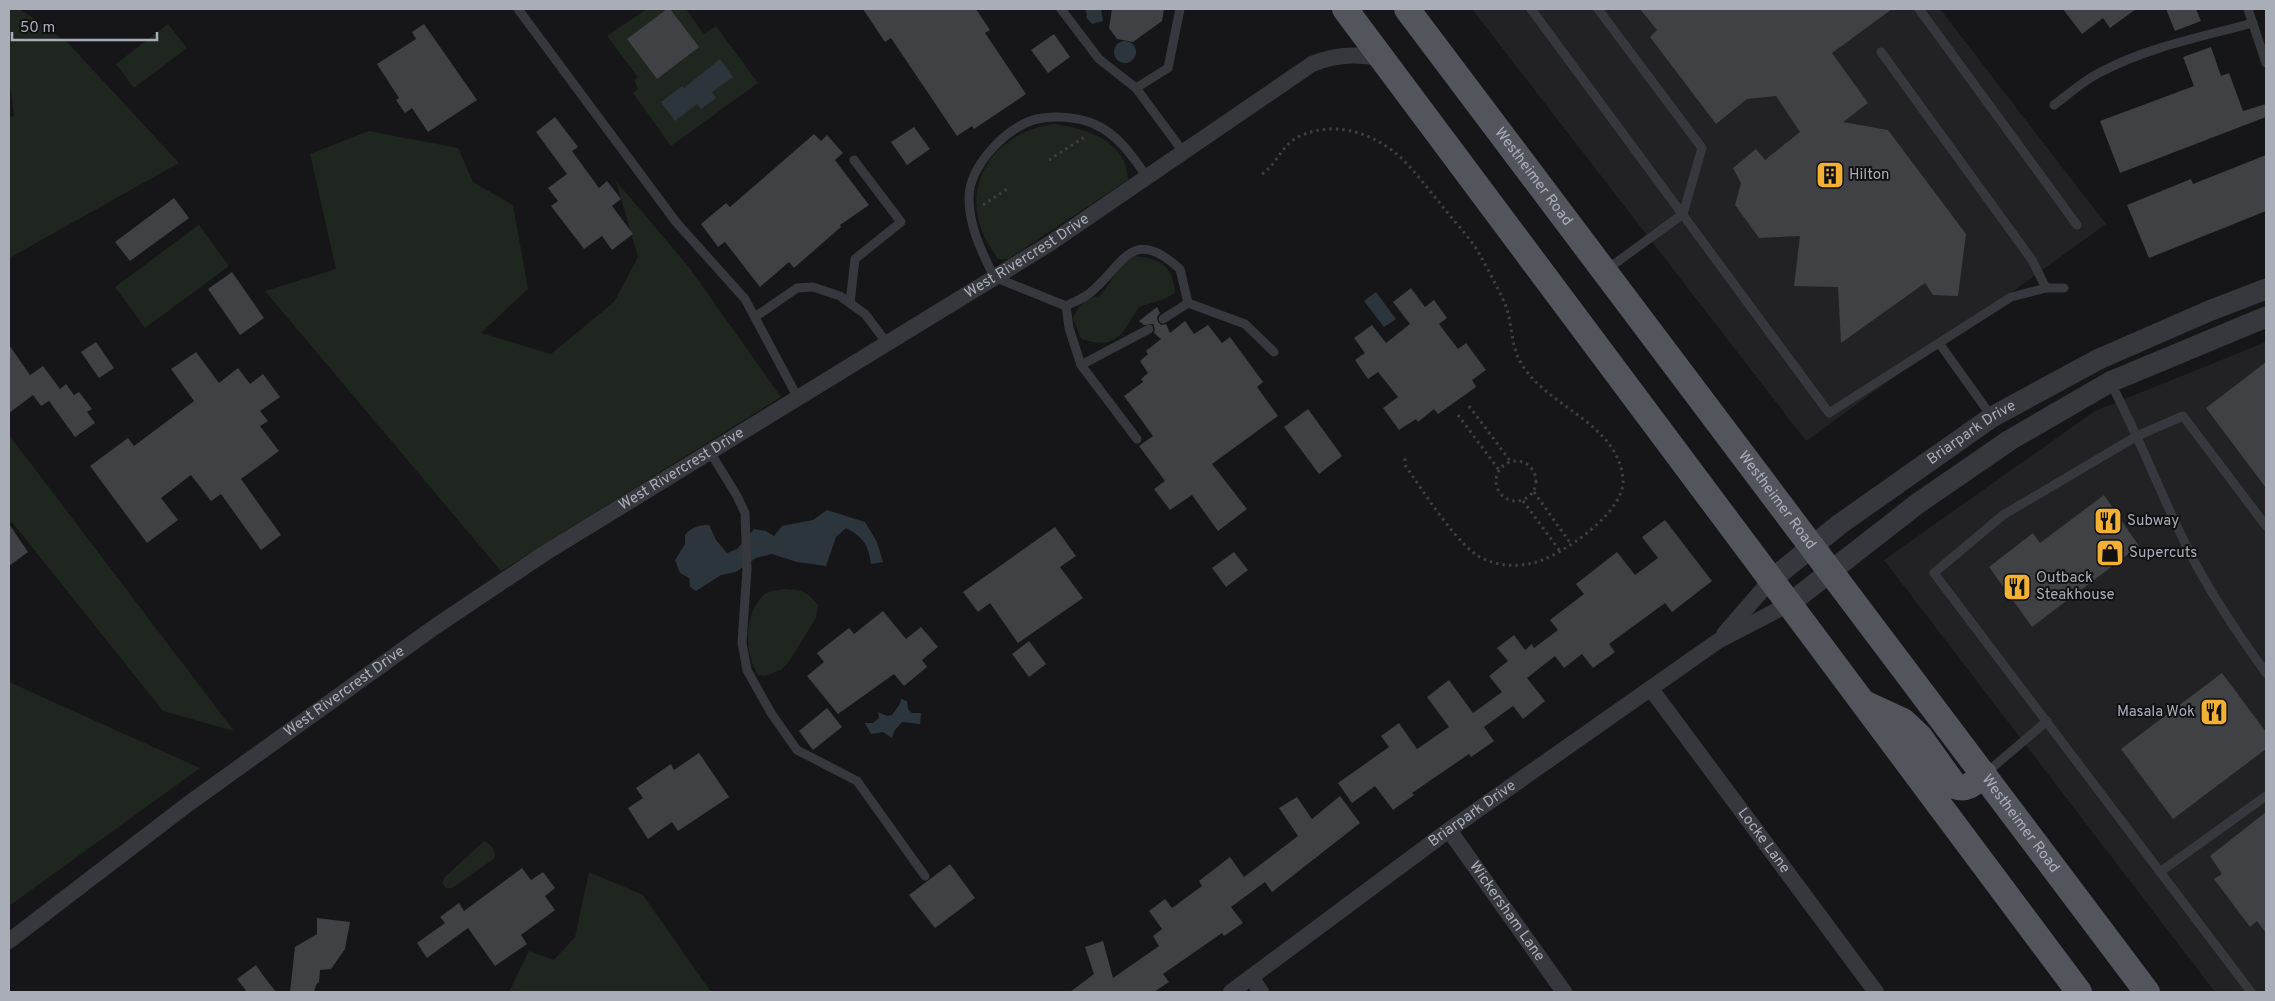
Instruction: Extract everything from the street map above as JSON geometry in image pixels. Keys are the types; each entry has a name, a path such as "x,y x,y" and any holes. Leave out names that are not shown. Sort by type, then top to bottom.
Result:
{"main road":[{"path":"1345,9 2079,992"},
{"name":"Westheimer Road","path":"1407,9 2147,992"},
{"path":"1861,702 1904,721 1920,737 1955,786 1961,788 1968,787 1984,774"}],"street":[{"name":"West Rivercrest Drive","path":"9,940 188,804 436,626 545,553 1049,244 1312,64 1347,55 1366,55 1383,59"},
{"name":"Briarpark Drive","path":"1718,641 1771,580 1812,546 1840,524 1992,417 2098,359 2266,289"},
{"name":"Briarpark Drive","path":"1231,992 1418,855 1449,830 1718,641 1789,604 1917,504 2010,440 2110,382 2266,317"},
{"path":"2098,359 2110,382"},
{"name":"Locke Lane","path":"1651,689 1876,992"},
{"name":"Wickersham Lane","path":"1449,830 1564,992"},
{"path":"1251,977 1261,992"}],"lane":[{"path":"518,9 676,222 745,299 798,398"},
{"path":"1061,9 1099,59 1136,88 1184,153"},
{"path":"1136,88 1168,68 1180,9"},
{"path":"1531,9 1829,413 2011,297 2046,288 2064,288"},
{"path":"1598,9 1702,148 1683,214 1605,271"},
{"path":"1920,9 2076,225"},
{"path":"2248,9 2266,63"},
{"path":"2054,105 2098,73 2125,61 2160,48 2253,23"},
{"path":"1882,52 2032,260 2046,288"},
{"path":"1147,177 1130,153 1106,130 1092,123 1055,118 1037,119 1009,132 987,152 976,173 968,196 970,222 994,278 1066,306 1090,293 1128,254 1142,248 1159,253 1180,269 1188,303"},
{"path":"850,303 855,259 901,222 854,160"},
{"path":"755,317 797,288 813,287 840,296 865,314 887,343"},
{"path":"1163,319 1188,303"},
{"path":"1188,303 1245,324 1274,352"},
{"path":"1066,306 1069,328 1081,364 1137,439"},
{"path":"1081,364 1149,329"},
{"path":"1939,343 1992,417"},
{"path":"2110,382 2137,436 2187,548 2236,631 2266,673"},
{"path":"2251,992 1934,573 2003,515 2137,436 2183,416 2266,526"},
{"path":"710,452 737,496 745,513 747,569 742,622 744,657 747,670 771,713 797,750 857,782 925,876"},
{"path":"1984,774 2046,721"},
{"path":"2160,872 2266,796"}],"path":[{"path":"1049,160 1100,127"},
{"path":"1262,174 1269,169 1288,143 1299,137 1332,128 1347,129 1367,136 1390,149 1408,164 1476,249 1506,306 1513,346 1521,363 1546,392 1597,430 1610,446 1623,478 1622,492 1614,508 1602,520 1560,551 1535,563 1500,565 1480,558 1465,546 1405,465 1404,456"},
{"path":"970,214 1010,187"},
{"path":"1469,406 1511,462"},
{"path":"1458,415 1499,470"},
{"path":"1511,462 1525,463 1532,469 1536,477 1534,492 1523,501 1508,500 1496,487 1499,470 1511,462"},
{"path":"1534,492 1571,544"},
{"path":"1523,501 1560,551"}],"shaded area":[{"path":"9,9 20,9 68,43 179,163 9,258 9,117 14,116 9,76"},
{"path":"647,9 686,9 704,34 716,26 758,83 671,146 633,93 638,89 634,80 638,77 607,36"},
{"path":"1085,9 1101,9 1103,21 1092,24 1086,17"},
{"path":"1472,9 1940,9 2106,224 1806,441"},
{"path":"168,24 187,48 134,88 116,64"},
{"path":"1125,41 1133,44 1136,52 1133,60 1125,63 1117,60 1114,52 1117,44"},
{"path":"720,59 733,77 712,92 716,98 701,109 697,104 675,121 661,102 682,86 684,88"},
{"path":"1055,124 1080,129 1104,139 1121,156 1126,167 1128,180 1008,259 998,259 981,229 977,209 977,190 982,173 991,158 1004,145 1019,135 1036,128"},
{"path":"369,131 458,148 473,182 513,205 528,289 481,333 551,354 614,302 638,257 616,181 688,266 781,397 501,571 265,291 336,269 310,154"},
{"path":"199,225 229,266 145,328 115,287"},
{"path":"1133,256 1158,261 1163,265 1168,270 1174,283 1175,293 1164,299 1139,307 1128,325 1117,338 1111,341 1103,343 1081,339 1073,318 1078,309 1086,300 1100,296 1122,265"},
{"path":"1376,292 1396,319 1384,327 1364,301"},
{"path":"2266,342 2266,992 2215,992 1884,560 2095,411"},
{"path":"9,435 234,731 163,711 12,522 9,523"},
{"path":"827,510 865,522 877,542 883,562 871,564 867,546 857,535 846,528 836,537 826,566 797,562 772,554 756,558 736,572 721,575 696,591 690,587 689,578 680,573 675,560 685,544 685,535 690,530 702,525 709,525 716,540 727,553 737,549 754,529 766,531 774,536 782,526 813,520"},
{"path":"785,589 800,591 811,597 818,605 816,618 788,663 781,670 765,676 758,675 753,666 748,644 748,633 753,611 758,601 766,593"},
{"path":"9,682 200,768 9,906"},
{"path":"901,699 907,701 908,709 912,713 921,713 920,724 902,722 895,730 892,738 883,732 871,734 865,723 873,723 879,718 878,712 887,716 892,715 900,704"},
{"path":"484,841 492,848 495,858 452,888 446,888 442,882 445,877"},
{"path":"589,872 643,895 711,992 509,992 529,951 554,960 575,937"}],"building":[{"path":"667,9 670,9 699,47 657,79 627,39"},
{"path":"863,9 976,9 990,30 985,33 1026,94 974,129 972,126 957,136 891,38 885,42"},
{"path":"1112,9 1164,9 1162,21 1133,42 1117,39 1109,28"},
{"name":"Hilton","path":"1640,9 1892,9 1832,53 1868,103 1843,122 1888,130 1966,234 1958,296 1933,295 1925,283 1841,343 1838,287 1794,286 1800,236 1759,238 1735,205 1741,183 1733,168 1756,149 1765,160 1800,132 1776,96 1747,99 1716,124 1650,37 1657,30"},
{"path":"2063,9 2136,9 2110,28 2103,18 2082,34"},
{"path":"2166,9 2196,9 2201,21 2175,31"},
{"path":"424,24 477,100 428,132 412,108 405,113 396,100 399,98 377,64 416,39 412,32"},
{"path":"1054,34 1070,57 1048,73 1031,50"},
{"path":"2211,47 2221,76 2229,73 2243,111 2266,104 2266,117 2120,173 2100,121 2194,86 2183,57"},
{"path":"555,117 578,147 572,151 599,188 607,181 621,199 612,206 633,234 612,250 602,236 584,249 551,206 558,201 548,188 567,174 536,132"},
{"path":"914,127 930,149 907,165 891,142"},
{"path":"814,134 821,141 827,135 843,153 835,160 869,205 840,225 841,227 794,268 789,262 760,287 725,242 718,247 701,224 726,203 730,207"},
{"path":"2266,155 2266,211 2149,258 2127,205 2191,179 2193,184"},
{"path":"174,198 189,218 130,261 115,242"},
{"path":"232,272 264,318 240,335 208,289"},
{"path":"1411,288 1425,307 1434,300 1447,318 1439,324 1458,349 1466,343 1486,370 1472,380 1476,387 1438,414 1434,409 1418,422 1416,419 1399,430 1383,408 1398,397 1378,372 1368,379 1355,360 1365,353 1354,338 1372,325 1386,343 1410,324 1393,302"},
{"path":"1157,307 1160,313 1157,317 1158,322 1161,325 1166,324 1170,333 1185,321 1194,334 1208,325 1222,343 1230,337 1263,382 1257,387 1278,416 1212,464 1247,509 1218,531 1192,495 1170,510 1154,489 1165,481 1139,446 1153,436 1124,396 1143,382 1141,379 1148,373 1140,361 1148,354 1146,351 1161,339 1154,333 1153,324 1144,325 1139,321"},
{"path":"96,342 114,368 99,378 81,352"},
{"path":"9,345 30,375 43,366 60,389 66,384 74,395 79,392 92,409 87,412 95,423 75,437 49,401 41,406 33,395 9,413"},
{"path":"196,352 219,383 238,368 250,384 263,374 280,397 260,411 268,421 260,426 279,451 241,479 281,535 261,550 221,494 211,501 191,475 161,498 178,520 147,543 90,466 128,438 134,446 194,401 171,369"},
{"path":"2266,362 2266,488 2206,408"},
{"path":"1308,409 1342,456 1319,474 1284,427"},
{"path":"2104,495 2139,546 2032,627 1989,567 2033,533 2040,543"},
{"path":"1665,520 1712,581 1672,612 1665,603 1609,644 1615,652 1593,668 1582,654 1564,668 1555,656 1527,678 1545,701 1523,719 1513,706 1484,727 1494,741 1471,757 1469,754 1412,793 1414,795 1393,810 1375,786 1352,803 1338,783 1389,747 1381,736 1399,723 1417,749 1449,727 1427,697 1449,680 1473,713 1502,692 1489,676 1508,661 1497,648 1514,635 1525,650 1532,644 1534,648 1558,630 1550,620 1584,594 1576,584 1617,552 1635,575 1658,558 1642,537"},
{"path":"9,524 28,552 9,566"},
{"path":"1055,527 1076,556 1060,567 1083,598 1018,643 990,603 978,612 963,592"},
{"path":"1234,552 1248,570 1226,587 1212,568"},
{"path":"883,611 906,639 921,627 938,647 922,660 927,667 904,686 894,674 838,714 807,676 824,662 817,653 849,628 854,634"},
{"path":"1029,641 1046,664 1029,677 1012,654"},
{"path":"2222,673 2266,732 2266,749 2173,819 2121,749"},
{"path":"827,708 842,727 813,750 799,731"},
{"path":"699,753 729,797 678,831 672,822 648,839 628,808 643,798 636,788 671,764 674,770"},
{"path":"1340,796 1360,823 1272,892 1265,882 1231,907 1243,923 1224,936 1222,933 1163,974 1169,982 1154,992 1070,992 1094,974 1085,947 1103,941 1113,978 1159,946 1153,936 1162,929 1149,911 1165,899 1172,908 1202,886 1199,881 1230,857 1244,877 1298,836 1279,808 1297,797 1312,819"},
{"path":"2266,812 2266,933 2257,921 2250,927 2214,879 2222,874 2210,856"},
{"path":"950,864 975,898 935,928 909,895"},
{"path":"522,868 531,880 543,872 555,888 545,896 555,910 521,935 527,944 495,966 468,928 427,958 417,943 445,923 440,917 459,903 464,911"},
{"path":"317,918 350,922 345,949 331,969 320,970 319,982 314,992 290,992 295,947 317,934"},
{"path":"256,965 276,992 247,992 237,979"}],"place":[{"name":"Hilton","path":"1830,175"},
{"name":"Subway","path":"2108,521"},
{"name":"Supercuts","path":"2110,553"},
{"name":"Outback Steakhouse","path":"2017,587"},
{"name":"Masala Wok","path":"2214,712"}]}
